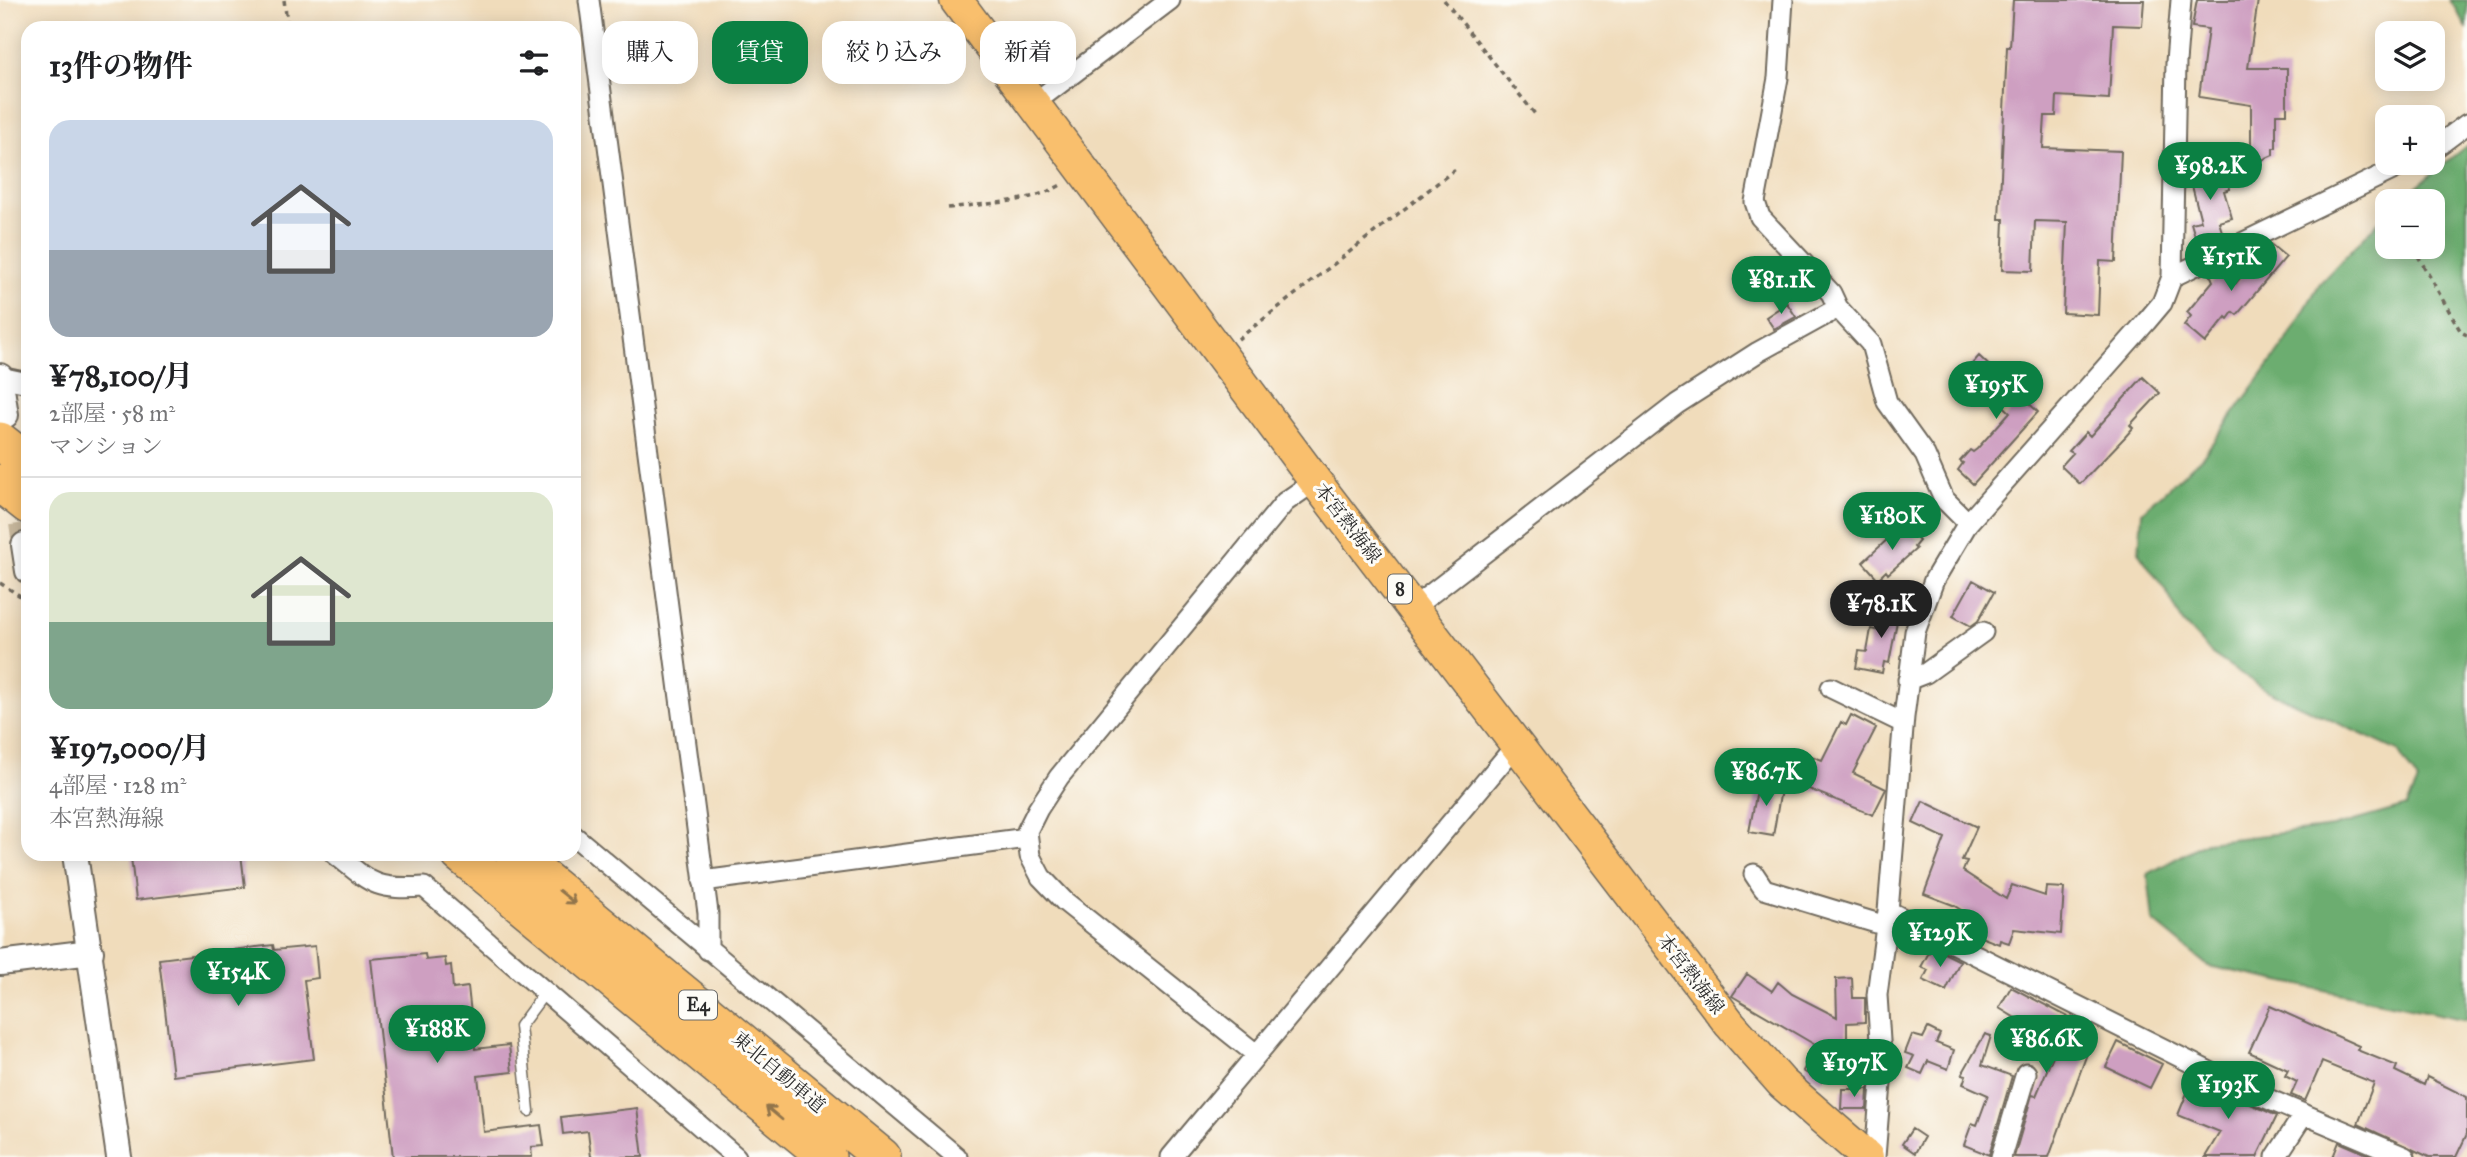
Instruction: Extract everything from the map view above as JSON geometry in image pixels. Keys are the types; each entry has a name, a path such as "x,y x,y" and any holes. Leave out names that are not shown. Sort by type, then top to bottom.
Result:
{"highway":[{"path":"3,428 21,453"},
{"path":"0,483 21,500"},
{"name":"東北自動車道","path":"468,861 827,1157"},
{"name":"東北自動車道","path":"523,861 882,1157"}],"main road":[{"name":"本宮熱海線","path":"956,0 1315,481 1738,1033 1782,1083 1867,1157"}],"street":[{"path":"589,0 704,881 708,950"},
{"path":"1034,103 1170,0"},
{"path":"1783,0 1778,78 1755,202 1760,218 1831,293 1838,308 1871,344 1888,402 1925,455 1944,499 1968,523"},
{"path":"1875,1157 1882,1071 1877,995 1887,919 1903,723 1915,632 1934,580 1968,523 2162,303 2172,277 2176,62 2181,0"},
{"path":"2445,140 2467,124"},
{"path":"2172,277 2382,175"},
{"path":"1414,607 1677,404 1758,352 1838,308"},
{"path":"3,428 0,377 21,382"},
{"path":"1256,1054 1064,901 1041,877 1030,856 1027,838 1038,809 1059,777 1285,502 1315,481"},
{"path":"1908,680 1926,673 1983,632"},
{"path":"1831,688 1903,723"},
{"path":"1171,1157 1517,744"},
{"path":"704,881 1027,838"},
{"path":"581,842 957,1157"},
{"path":"76,861 91,952 115,1156"},
{"path":"344,861 372,884 391,889 424,887 736,1157"},
{"path":"1754,874 1764,889 1887,919 2242,1088 2405,1157"},
{"path":"0,963 91,952"},
{"path":"2001,1157 2026,1073"},
{"path":"2276,1157 2304,1114"}],"lane":[{"path":"529,1111 520,1026 546,991"}],"path":[{"path":"284,0 287,21"},
{"path":"1444,0 1535,114"},
{"path":"1220,353 1458,167"},
{"path":"948,208 1044,194 1081,168"},
{"path":"2420,259 2461,332 2467,335"},
{"path":"0,583 21,596"}],"green space":[{"path":"2450,0 2467,0 2467,28"},
{"path":"2467,145 2467,1020 2208,966 2153,921 2148,874 2206,842 2333,827 2407,806 2418,782 2398,751 2264,689 2212,654 2183,623 2168,594 2139,553 2142,512 2202,457 2286,342 2320,283 2375,226 2375,259 2445,259 2445,189 2414,189 2431,175 2445,175 2445,163"}],"building":[{"path":"2013,0 2144,0 2142,26 2113,25 2109,99 2057,96 2056,116 2045,116 2043,148 2121,151 2116,262 2100,261 2098,315 2063,313 2067,222 2035,221 2033,271 2002,270 2004,219 1999,219 2007,47 2010,47"},
{"path":"2197,0 2258,0 2248,68 2287,68 2287,114 2276,114 2276,148 2273,148 2273,155 2251,165 2251,105 2199,97 2208,29 2192,27"},
{"path":"2224,160 2230,189 2224,191 2232,218 2219,222 2224,238 2199,250 2191,223 2201,221 2188,170"},
{"path":"2269,243 2286,257 2237,315 2233,312 2228,319 2226,317 2205,343 2184,325 2191,316 2187,312 2213,281 2210,274 2231,262 2236,283"},
{"path":"1787,303 1796,317 1774,329 1766,317"},
{"path":"1979,356 2038,412 1973,484 1958,470 1963,463 1960,461 1970,450 1973,452 1977,449 2010,412 1966,371"},
{"path":"2143,377 2160,393 2130,425 2133,428 2080,484 2061,466 2073,453 2069,451 2086,432 2090,436"},
{"path":"1904,524 1919,541 1914,547 1916,549 1888,574 1886,571 1878,579 1863,562"},
{"path":"1973,580 1994,592 1978,621 1971,626 1953,616"},
{"path":"1887,598 1901,601 1889,663 1884,662 1882,673 1856,668 1859,651 1867,652 1871,629 1880,631"},
{"path":"1851,715 1876,728 1853,773 1886,789 1873,815 1779,777 1785,763 1794,767 1801,752 1822,760 1841,722 1846,725"},
{"path":"1759,780 1782,784 1773,836 1749,832"},
{"path":"1923,801 1977,827 1962,860 1967,861 1963,871 2006,899 2012,885 2045,896 2046,887 2064,888 2061,934 2014,929 2009,943 2000,940 1999,944 1978,936 1983,924 1953,905 1924,894 1945,838 1913,823"},
{"path":"131,861 242,861 245,887 136,900"},
{"path":"273,945 274,950 315,946 318,978 304,980 314,1059 173,1076 159,959"},
{"path":"1932,947 1960,961 1946,991 1923,980 1928,970 1921,967"},
{"path":"425,954 426,960 445,958 446,966 451,965 453,989 468,987 475,1049 509,1045 512,1072 478,1076 484,1132 541,1125 544,1146 531,1147 532,1157 393,1157 371,959"},
{"path":"1747,974 1772,991 1778,982 1792,994 1837,1017 1836,979 1852,978 1853,998 1865,998 1865,1022 1847,1023 1847,1037 1821,1082 1803,1071 1817,1046 1732,996"},
{"path":"2011,987 2072,1019 2060,1040 2088,1051 2049,1157 2014,1157 2032,1095 2036,1096 2058,1044 1999,1008"},
{"path":"2270,1006 2359,1046 2357,1050 2397,1066 2395,1071 2424,1085 2427,1077 2467,1097 2467,1134 2456,1157 2429,1157 2358,1124 2374,1083 2322,1062 2305,1101 2291,1095 2297,1082 2285,1076 2288,1070 2249,1052"},
{"path":"1928,1028 1940,1034 1936,1043 1954,1050 1948,1069 1928,1061 1922,1074 1908,1068 1914,1056 1905,1053 1912,1035 1923,1038"},
{"path":"1985,1034 1991,1036 1982,1065 2012,1076 1989,1155 1964,1145 1972,1123 1977,1125 1988,1095 1963,1084 1966,1075 1962,1074"},
{"path":"2118,1042 2162,1064 2150,1088 2106,1067"},
{"path":"2193,1078 2277,1116 2257,1157 2205,1157 2220,1132 2178,1115"},
{"path":"1842,1089 1868,1089 1867,1109 1841,1109"},
{"path":"637,1108 643,1157 591,1157 588,1131 563,1134 561,1117"},
{"path":"1912,1129 1924,1137 1915,1153 1902,1144"},
{"path":"2339,1142 2374,1157 2333,1157"}],"tunnel":[{"path":"16,488 21,524"}]}
